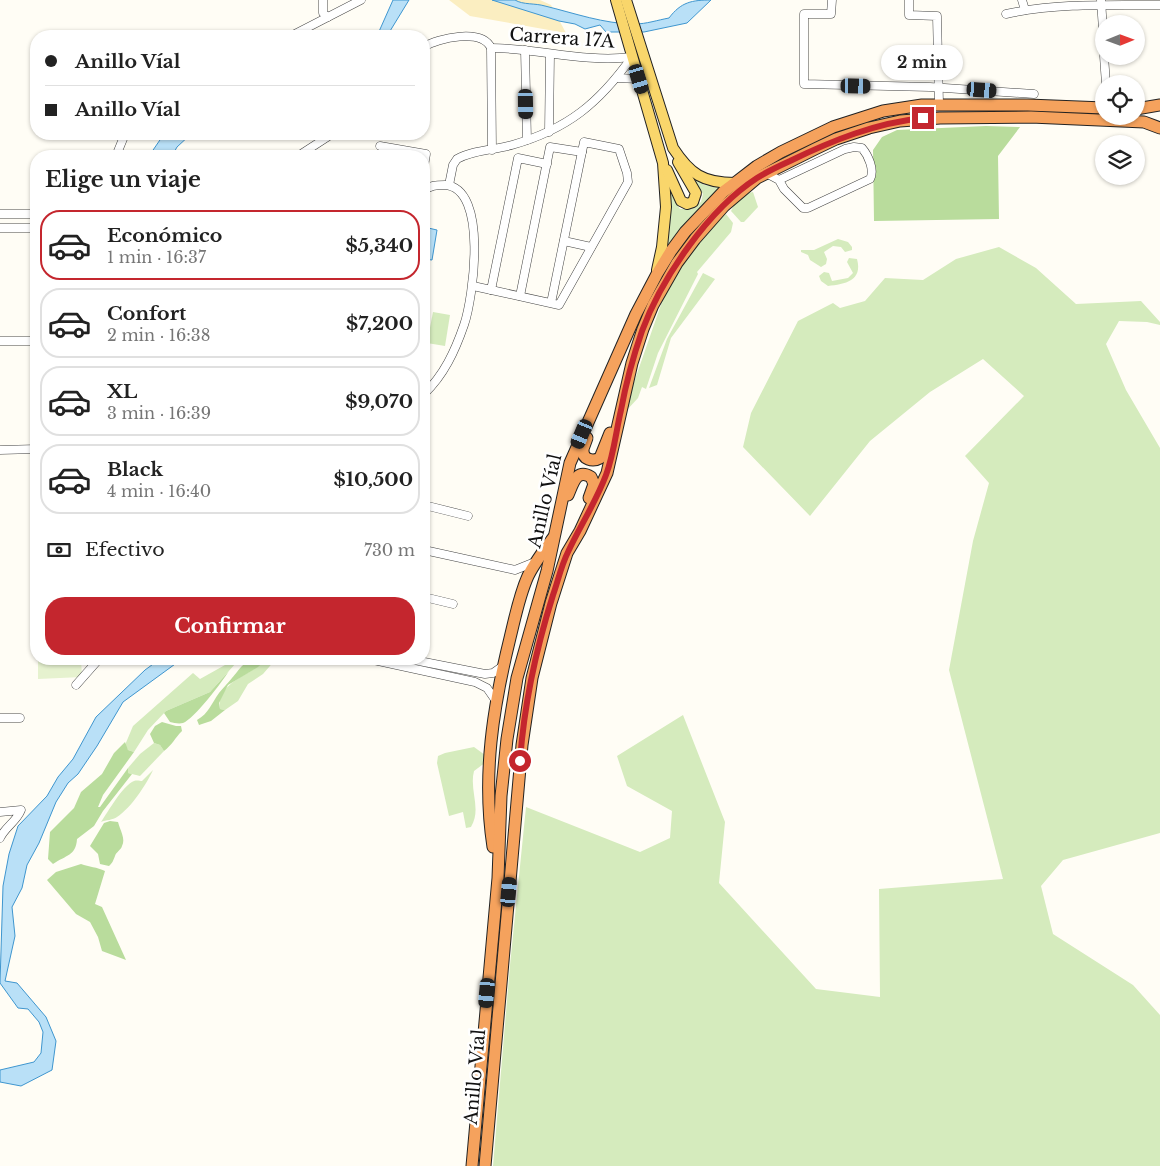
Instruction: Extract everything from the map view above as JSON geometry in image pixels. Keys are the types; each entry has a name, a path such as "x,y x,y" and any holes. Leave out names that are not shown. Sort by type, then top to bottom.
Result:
{"highway":[{"name":"Anillo Víal","path":"472,1166 498,878 501,796 517,678 557,529 570,463 636,314 657,274 685,232 724,192 757,166 833,127 883,110 909,106 939,104 1095,108"},
{"path":"1145,108 1160,105"},
{"name":"Anillo Víal","path":"485,1166 522,745 526,710 540,641 567,553 580,531 607,473 622,400 643,329 653,305 677,263 724,206 747,185 766,173 836,139 872,128 912,119 1031,118 1144,122 1160,128"},
{"path":"601,393 594,420 583,448 584,454 589,460 594,461 600,458 622,400"},
{"path":"498,878 489,806 491,734 503,666 522,590 536,561 557,529 574,479 580,474 588,474 594,484 584,509 580,531"}],"main road":[{"path":"622,1 633,39 673,148 682,171 696,193 693,202 687,204 681,201 664,163 632,57 633,39"},
{"path":"673,148 686,167 701,177 711,181 735,183"},
{"path":"657,274 666,207 664,163"}],"street":[{"path":"323,0 324,13 328,17"},
{"path":"303,30 361,0"},
{"path":"832,0 832,14 804,14 804,84 938,88 1034,94"},
{"path":"909,0 909,15 937,16 939,104"},
{"path":"1022,0 1025,10"},
{"path":"1006,14 1047,4 1159,3"},
{"path":"430,44 439,40 466,37 485,40 490,48 492,150"},
{"name":"Carrera 17A","path":"490,48 525,50 579,57 632,57"},
{"path":"525,50 526,140"},
{"path":"549,132 550,54"},
{"path":"449,185 453,164 457,159 469,154 504,147 549,132 593,104 617,78 632,57"},
{"path":"617,78 639,79"},
{"path":"492,131 504,147"},
{"path":"307,150 323,140"},
{"path":"473,286 560,305 628,182 619,149 584,142 551,303"},
{"path":"380,146 403,150"},
{"path":"520,296 550,146 582,152"},
{"path":"766,173 779,180 784,189 803,208 808,208 870,179 872,175 867,154 862,148 854,147 845,149 779,180"},
{"path":"491,290 518,158 546,164"},
{"path":"430,187 449,185 456,188 462,194 472,222 475,247 473,286 464,324 451,356 440,375 430,387"},
{"path":"0,214 30,214"},
{"path":"0,228 30,228"},
{"path":"564,241 591,247"},
{"path":"0,341 30,341"},
{"path":"0,450 30,449"},
{"path":"430,507 468,516"},
{"path":"430,551 515,570 536,561"},
{"path":"515,570 522,579 524,585 522,590"},
{"path":"430,598 453,604"},
{"path":"430,663 485,674 493,673 503,666"},
{"path":"76,685 93,665"},
{"path":"397,665 475,682 487,688 496,701"},
{"path":"0,718 20,718"},
{"path":"0,812 21,810 17,818 0,838"}],"green space":[{"path":"986,126 1020,127 998,156 999,219 874,221 873,150 882,137 897,130"},
{"path":"688,172 704,185 721,187 667,248 671,204 669,177 676,203 680,209 691,209 701,202 703,194"},
{"path":"753,192 758,207 744,222 741,222 731,211 740,199 746,194"},
{"path":"726,214 733,223 731,232 697,272 698,274 658,353 646,389 642,387 638,398 626,411 625,408 664,296 681,266 705,234"},
{"path":"838,239 848,242 852,250 845,252 841,247 833,246 824,252 827,259 826,264 821,267 810,260 808,255 801,252 801,250 814,250"},
{"path":"999,247 1036,268 1076,304 1141,301 1160,322 1160,325 1147,322 1119,321 1106,344 1126,390 1160,448 1160,833 1063,860 1041,886 1053,934 1133,985 1160,1015 1160,1166 493,1166 526,807 640,852 670,838 672,811 627,786 617,756 683,715 725,822 719,883 816,989 880,997 879,889 1003,879 949,670 973,541 989,483 965,456 1024,396 983,359 930,392 870,441 810,516 743,447 751,413 798,321 833,303 840,308 865,301 885,278 923,280 956,259"},
{"path":"849,258 857,259 858,266 855,277 841,284 828,286 821,281 819,276 824,272 829,273 832,281 848,278 853,273 847,262"},
{"path":"703,273 715,279 671,338 657,385 649,388 667,339"},
{"path":"433,312 450,315 445,346 430,344 430,328"},
{"path":"38,665 81,665 82,677 38,679"},
{"path":"225,665 234,665 210,692 166,711 148,730 134,752 128,750 125,745 133,726 193,673 200,679"},
{"path":"243,665 260,665 228,685 219,703 220,709 225,710 211,721 199,725 197,720 207,711 219,693"},
{"path":"260,665 271,665 263,674 248,684 238,701 225,710 220,709 220,702 225,689"},
{"path":"229,671 208,700 194,715 183,723 170,722 164,713 166,711 210,692"},
{"path":"162,722 181,726 182,731 164,751 160,745 154,743 150,734 155,726"},
{"path":"125,742 128,750 134,752 103,795 98,807 100,807 128,768 128,773 132,774 103,811 94,826 77,839 75,849 53,864 48,859 50,832 74,808 81,792 102,774 114,753"},
{"path":"154,743 160,745 164,751 140,776 128,773 128,768 140,754"},
{"path":"474,747 485,755 486,762 474,771 475,813 471,827 466,828 463,812 449,816 437,763 438,756"},
{"path":"153,770 128,808 115,818 101,822 125,788 134,781 142,781"},
{"path":"110,821 118,822 123,843 109,866 100,864 98,854 90,846 104,823"},
{"path":"81,864 105,871 95,904 102,907 126,960 102,951 98,937 90,922 76,914 47,880 56,872"}],"sand":[{"path":"449,0 540,0 551,5 566,33 470,16"}],"water":[{"path":"393,0 409,0 391,30 380,30"},
{"path":"492,0 515,0 601,20 635,24 669,18 678,8 687,3 711,0 687,23 644,32 606,32 600,25 585,29 575,24 559,21"},
{"path":"160,140 185,140 175,150 153,150"},
{"path":"430,228 437,230 432,260 430,260"},
{"path":"152,665 174,665 123,702 78,774 68,783 56,802 39,843 27,865 22,888 12,907 15,936 5,981 17,983 46,1017 56,1041 52,1070 21,1086 0,1082 0,1070 34,1062 41,1053 43,1032 39,1022 28,1009 18,1008 0,983 3,886 9,854 18,826 47,796 58,777 73,759 96,717"}],"route":[{"path":"520,761 532,678 540,641 559,576 567,553 580,531 607,473 622,400 637,346 663,285 677,263 713,217 736,194 757,178 836,139 900,121 923,118"}]}
